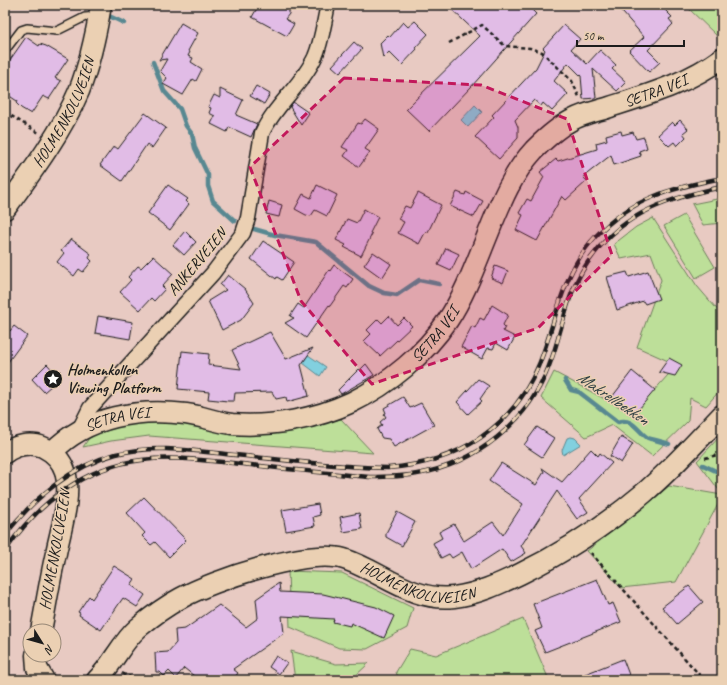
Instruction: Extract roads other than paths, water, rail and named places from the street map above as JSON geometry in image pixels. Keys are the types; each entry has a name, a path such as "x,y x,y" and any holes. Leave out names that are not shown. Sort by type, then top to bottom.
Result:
{"main road":[{"name":"HOLMENKOLLVEIEN","path":"5,210 41,159 72,106 87,69 100,10"},
{"name":"SETRA VEI","path":"52,452 63,440 79,430 109,418 141,413 186,414 232,424 275,422 313,417 365,395 403,369 434,339 449,318 470,278 512,178 534,151 549,137 575,118 666,89 693,78 722,58"},
{"name":"HOLMENKOLLVEIEN","path":"97,680 128,638 158,613 181,598 213,583 302,558 315,556 335,557 355,564 396,584 423,595 433,597 454,597 494,586 545,562 581,540 644,493 688,452 722,415"},
{"path":"5,453 22,445 32,444 52,452"},
{"name":"HOLMENKOLLVEIEN","path":"43,623 67,492 65,471 61,461 52,452"},
{"path":"37,663 37,668 44,680"}],"street":[{"name":"ANKERVEIEN","path":"79,430 90,408 213,273 243,233 248,218 262,133 268,120 303,77 316,56 328,5"}],"lane":[{"path":"5,51 21,30 27,28 57,31 100,10"}],"water":[{"path":"475,105 482,112 468,127 461,120"},
{"path":"308,355 326,367 320,376 303,363"},
{"path":"567,438 575,438 581,444 563,455 562,450"}],"waterway":[{"name":"Makrellbekken","path":"109,16 124,23"},
{"name":"Makrellbekken","path":"153,62 164,91 180,109 186,126 192,134 195,148 208,175 208,186 213,201 235,221"},
{"name":"Makrellbekken","path":"254,229 275,235 316,242 369,286 384,293 397,295 419,280 439,284"},
{"name":"Makrellbekken","path":"565,380 571,390 579,392 618,422 623,421 631,423 648,438 669,444"},
{"name":"Makrellbekken","path":"703,465 718,472 722,471"}],"railway":[{"path":"5,535 28,509 68,475 99,459 130,451 170,449 327,464 388,468 413,465 437,459 460,450 480,438 499,423 515,406 529,385 540,362 568,280 575,265 596,236 624,212 654,196 686,186 722,178"},
{"path":"5,551 32,518 47,503 64,490 101,470 121,464 142,460 179,459 381,477 417,474 439,469 460,461 497,437 514,422 528,405 540,386 549,366 571,294 577,281 584,267 606,239 620,227 651,208 686,196 722,187"}],"place":[{"name":"Holmenkollen Viewing Platform","path":"53,379"}]}
